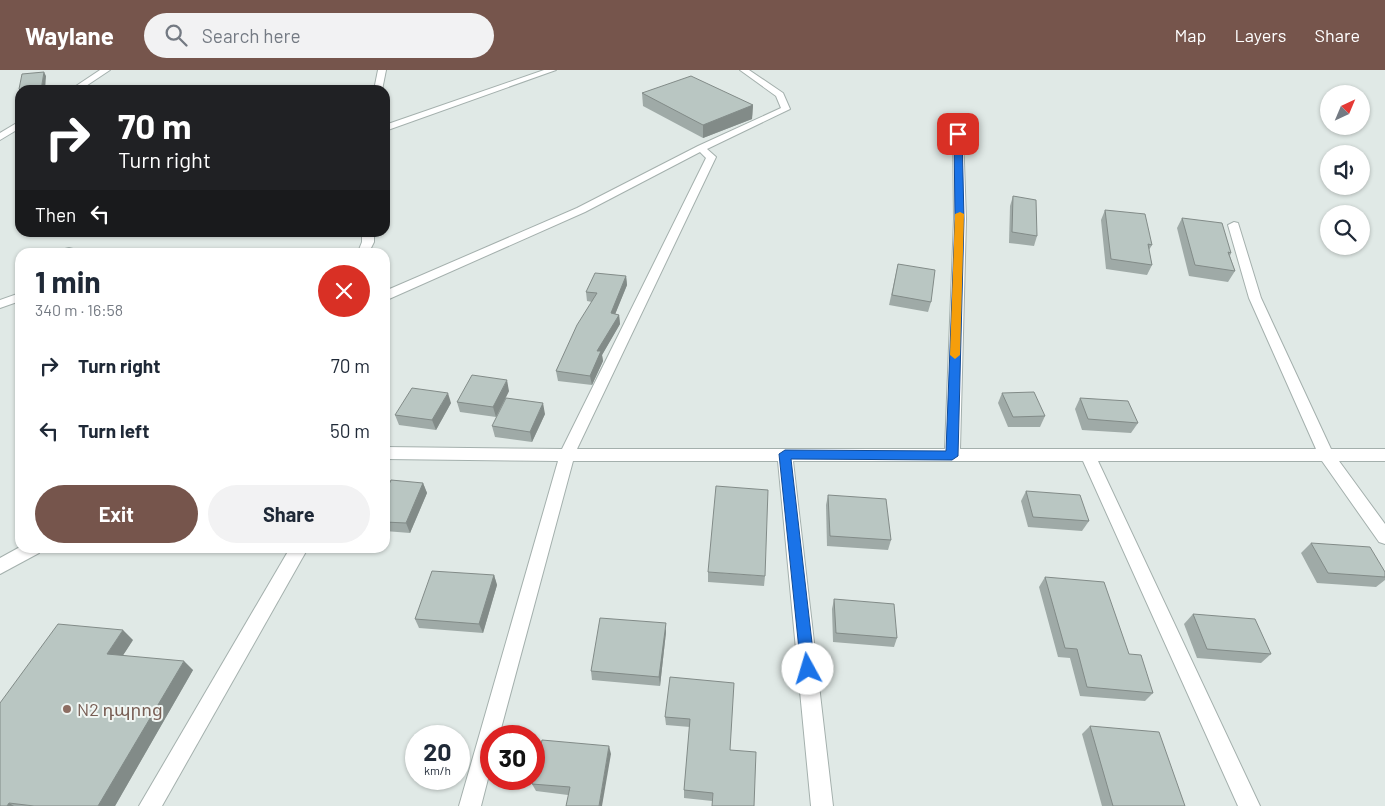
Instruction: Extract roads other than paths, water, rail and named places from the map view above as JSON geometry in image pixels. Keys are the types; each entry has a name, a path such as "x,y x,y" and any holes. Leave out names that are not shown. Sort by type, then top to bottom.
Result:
{"street":[{"path":"82,85 106,70"},
{"path":"379,85 382,70"},
{"path":"390,126 552,70"},
{"path":"390,294 581,210 701,148 786,109 780,95 744,70"},
{"path":"0,137 15,127"},
{"path":"952,456 960,219 958,134"},
{"path":"470,806 568,455 711,157 701,148"},
{"path":"1234,225 1255,298 1326,454 1385,537"},
{"path":"0,304 15,299"},
{"path":"390,452 568,455 1385,455"},
{"path":"785,454 822,806"},
{"path":"1088,455 1249,806"},
{"path":"0,566 24,553"},
{"path":"150,806 297,553"}],"place":[{"name":"N2 դպրոց","path":"67,709"}]}
